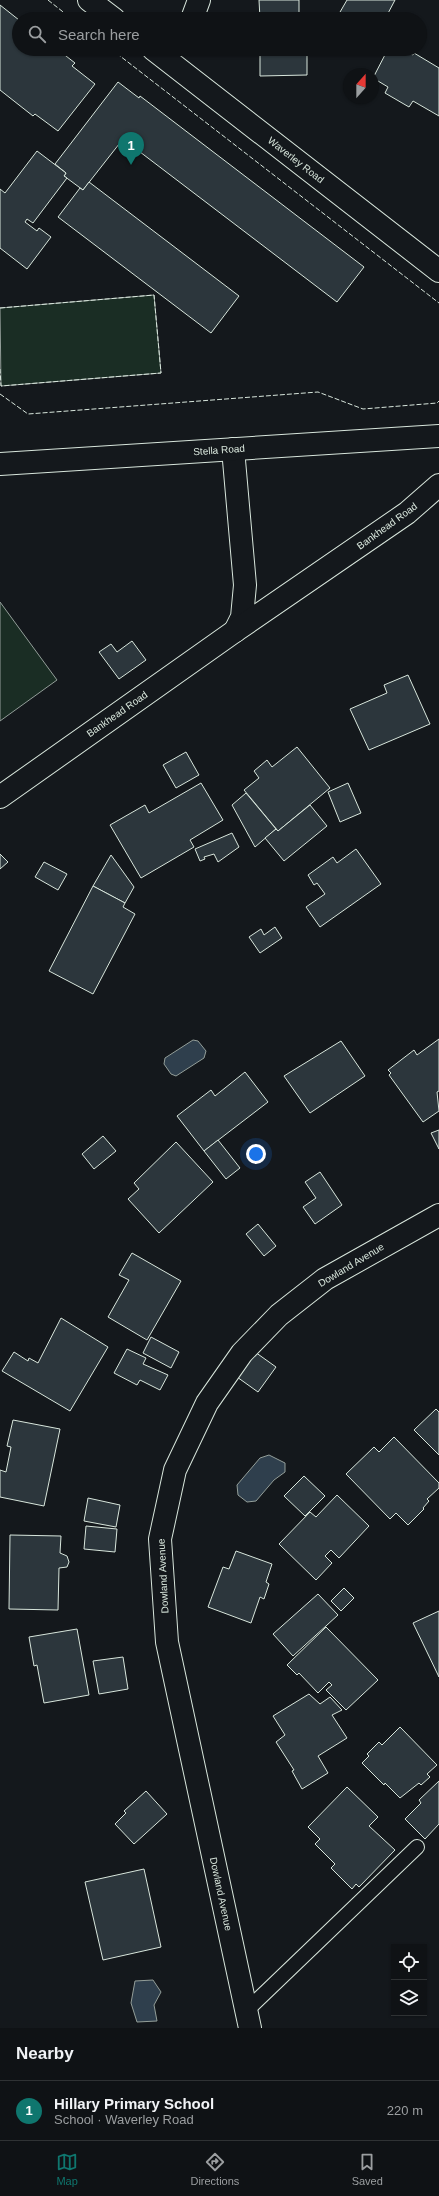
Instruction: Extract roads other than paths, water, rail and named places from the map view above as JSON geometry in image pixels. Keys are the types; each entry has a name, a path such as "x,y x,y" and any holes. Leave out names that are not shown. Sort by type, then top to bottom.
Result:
{"street":[{"path":"89,0 105,12"},
{"path":"194,12 198,0"},
{"name":"Waverley Road","path":"179,58 439,271"},
{"name":"Stella Road","path":"0,464 439,436"},
{"path":"233,449 245,585 242,617 235,631"},
{"name":"Bankhead Road","path":"0,797 235,631 407,513 439,485"},
{"name":"Dowland Avenue","path":"248,2020 167,1642 160,1539 175,1470 207,1403 242,1353 279,1315 325,1279 439,1215"}],"lane":[{"path":"248,2020 416,1846"}],"water":[{"path":"193,1040 198,1041 206,1051 204,1058 176,1076 171,1074 164,1064 165,1058"},
{"path":"269,1455 285,1463 285,1472 274,1480 256,1501 247,1502 238,1495 237,1485 260,1458"},
{"path":"153,1980 161,1992 154,2005 157,2021 137,2022 131,2003 135,1981"}],"place":[{"name":"Hillary Primary School","path":"131,165"}]}
